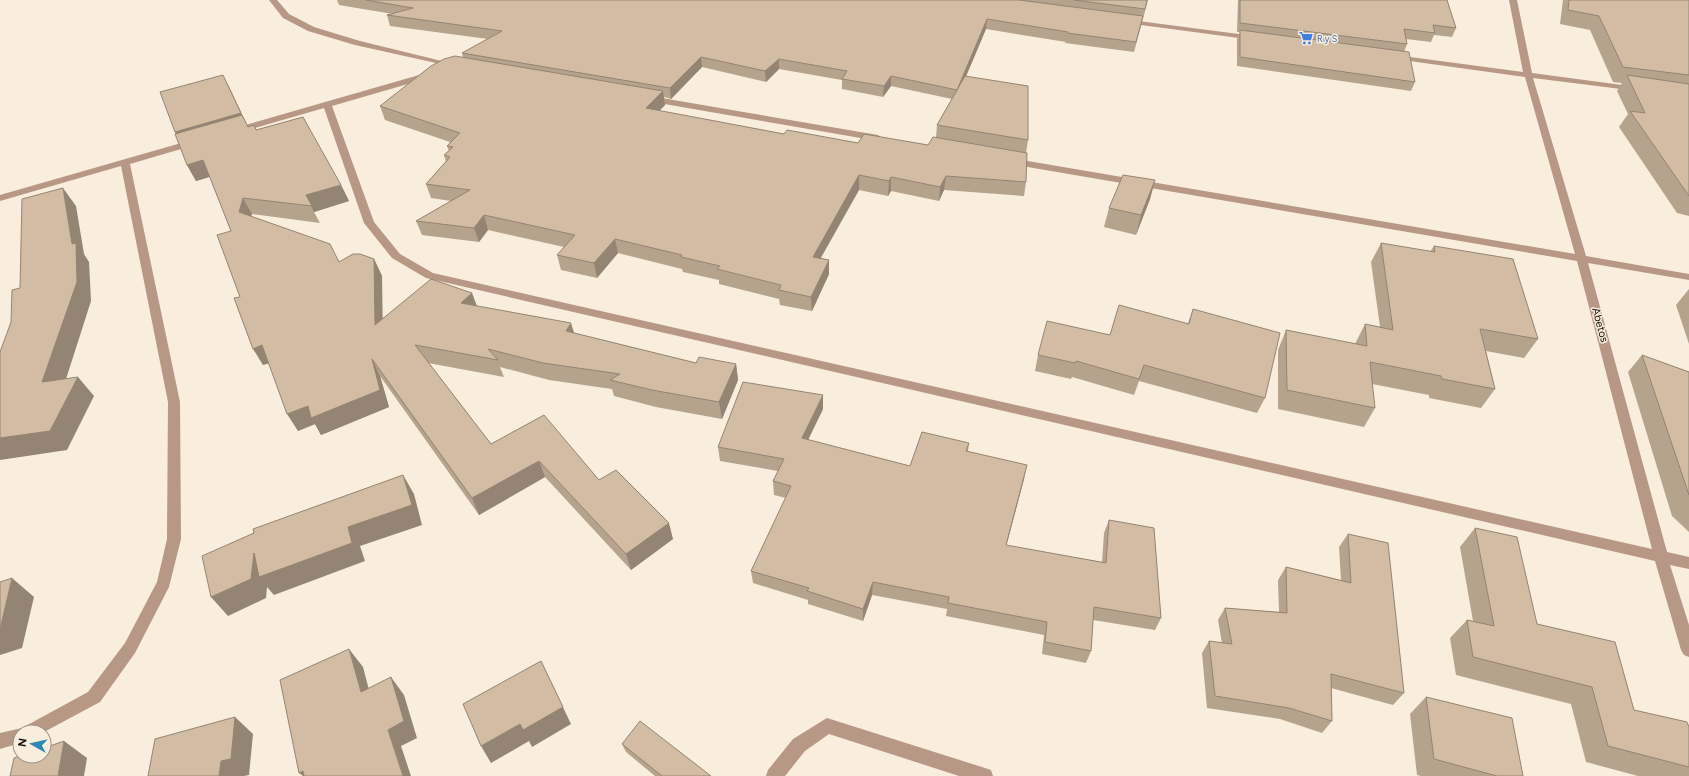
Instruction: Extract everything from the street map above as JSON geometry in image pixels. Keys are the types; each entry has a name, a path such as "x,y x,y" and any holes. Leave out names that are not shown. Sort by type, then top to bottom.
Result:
{"street":[{"path":"230,132 462,67 358,43 311,29 286,16 273,0"},
{"name":"Abetos","path":"1513,0 1528,74 1582,259 1661,557 1689,650"},
{"path":"1119,20 1261,39"},
{"path":"1387,55 1643,90"},
{"path":"639,97 891,140"},
{"path":"327,104 369,223 396,256 430,276 1689,563"},
{"path":"0,198 207,139"},
{"path":"1001,159 1689,277"},
{"path":"43,724 94,697 130,648 164,583 174,539 174,402 125,162"},
{"path":"774,776 798,745 827,726 985,776"},
{"path":"0,741 12,737"}],"building":[{"path":"366,0 1019,0 1143,16 1136,42 1067,33 1068,32 987,19 957,90 891,76 884,86 842,79 847,71 779,59 765,71 701,57 670,88 462,53 502,31 387,15 413,8"},
{"path":"1074,0 1147,0 1145,9"},
{"path":"1240,0 1447,0 1456,28 1433,25 1435,33 1404,29 1407,44 1240,23"},
{"path":"1569,0 1689,0 1689,75 1623,67 1599,16 1568,10"},
{"path":"1240,30 1409,52 1415,82 1240,57"},
{"path":"455,56 663,91 646,108 784,134 787,130 858,143 864,134 928,145 933,137 1027,153 1026,182 946,176 940,187 891,177 889,181 859,175 813,257 829,260 811,297 779,290 781,285 717,269 720,266 615,239 594,263 557,255 575,235 484,215 474,228 416,221 470,190 426,184 450,157 444,155 453,147 447,146 460,133 380,106 431,66 444,59"},
{"path":"223,75 241,113 175,132 160,92"},
{"path":"1627,75 1689,84 1689,196 1630,111 1645,113"},
{"path":"965,76 1028,86 1028,140 937,125"},
{"path":"242,115 248,127 254,125 256,130 303,117 341,185 306,195 312,206 243,198 239,212 330,244 339,262 353,254 360,254 374,259 375,325 431,279 472,293 461,303 571,323 566,331 696,363 699,357 736,364 719,402 652,390 610,380 620,374 543,363 488,349 498,360 415,345 491,444 544,415 599,480 616,470 669,523 626,554 539,461 472,498 372,359 380,390 311,418 308,406 287,414 262,345 253,349 234,298 240,297 217,235 231,231 203,160 187,165 175,134"},
{"path":"1123,175 1155,180 1141,215 1109,208"},
{"path":"63,188 72,244 76,243 77,282 42,382 78,377 50,431 0,438 0,352 11,322 12,290 20,288 22,199"},
{"path":"1381,243 1435,252 1434,246 1513,259 1538,339 1480,329 1495,389 1442,379 1441,376 1370,362 1375,408 1287,390 1286,330 1367,346 1365,324 1393,330"},
{"path":"1119,305 1189,324 1193,309 1280,333 1265,398 1144,365 1139,379 1076,361 1075,363 1038,355 1047,321 1110,335"},
{"path":"1642,355 1689,372 1689,495"},
{"path":"743,382 823,395 802,438 910,466 922,432 969,443 966,451 1027,465 1006,545 1106,563 1109,520 1154,528 1161,618 1094,607 1091,651 1045,642 1047,622 948,603 949,597 873,582 863,609 807,591 809,588 751,571 791,486 773,481 784,459 718,447"},
{"path":"403,475 412,505 348,527 352,543 259,577 254,553 251,579 211,597 202,556 254,533 253,529"},
{"path":"1475,528 1517,537 1537,624 1615,642 1634,710 1687,722 1689,727 1689,767 1608,746 1592,687 1473,657 1467,620 1494,626"},
{"path":"1348,534 1388,543 1404,693 1331,674 1332,721 1289,708 1215,696 1209,641 1232,644 1225,608 1287,613 1286,567 1351,583"},
{"path":"12,578 0,629 0,582"},
{"path":"349,649 361,692 391,677 404,721 388,730 403,776 304,776 303,771 299,773 280,680"},
{"path":"541,661 563,707 523,730 520,724 481,746 463,704"},
{"path":"1426,697 1512,718 1523,776 1497,776 1434,759"},
{"path":"235,717 231,759 221,761 219,776 148,776 155,739"},
{"path":"640,721 711,776 662,776 622,744"},
{"path":"64,741 58,776 10,776 13,764 52,764 52,745"}],"place":[{"name":"R y S","path":"1306,38"}]}
